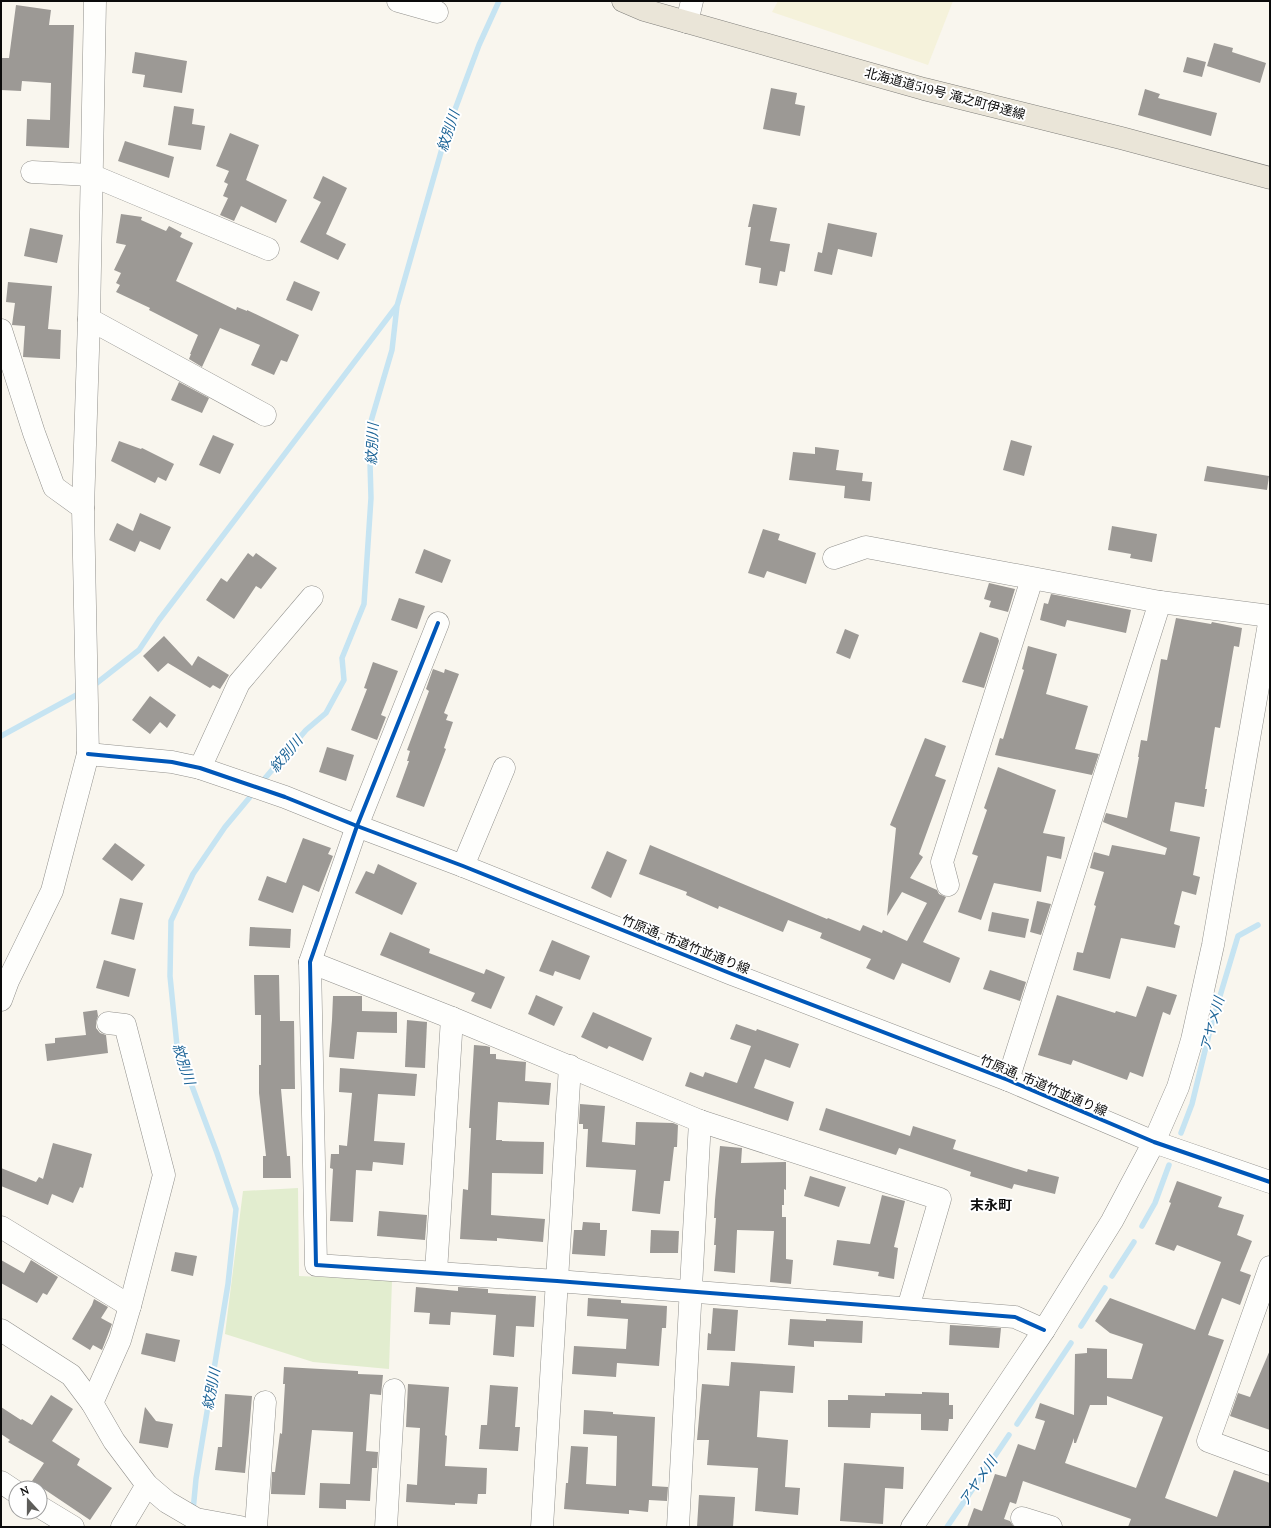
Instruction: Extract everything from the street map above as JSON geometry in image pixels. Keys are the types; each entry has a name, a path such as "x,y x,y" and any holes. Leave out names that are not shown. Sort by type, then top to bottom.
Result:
{"main road":[{"name":"北海道道519号 滝之町伊達線","path":"623,1 645,6 687,22 924,89 1129,140 1270,178"}],"street":[{"path":"1,1000 8,980 52,891 88,754 83,508 90,319 91,175 95,1"},
{"path":"398,1 437,12"},
{"path":"687,22 692,1"},
{"path":"32,172 91,175 268,250"},
{"path":"90,319 265,415"},
{"path":"1,330 34,433 54,487 83,508"},
{"path":"834,558 866,547 1160,602 1270,617 1213,945 1192,1040 1178,1087 1154,1142 1112,1221 1044,1330 912,1527"},
{"path":"948,885 942,862 1032,579"},
{"path":"200,768 239,683 312,597"},
{"path":"1008,1080 1160,602"},
{"path":"438,623 358,826 310,962 316,1264 691,1291 1015,1317 1044,1330"},
{"name":"竹原通, 市道竹並通り線","path":"88,754 172,762 200,768 285,797 463,866 732,974 1008,1080 1154,1142 1270,1182"},
{"path":"463,866 504,768"},
{"path":"310,962 570,1066 700,1121 940,1199 908,1308"},
{"path":"436,1272 452,1018"},
{"path":"92,1403 120,1340 164,1175 125,1025 108,1023"},
{"path":"542,1527 570,1066"},
{"path":"678,1527 700,1121"},
{"path":"1,1227 130,1306"},
{"path":"1270,1267 1208,1441 1270,1464"},
{"path":"1,1330 71,1375 92,1403 114,1441 147,1485 167,1502 196,1519 227,1526"},
{"path":"386,1527 394,1390"},
{"path":"256,1527 265,1402"},
{"path":"122,1527 147,1485"},
{"path":"48,1512 72,1527"},
{"path":"1022,1518 1051,1527"}],"shaded area":[{"path":"778,1 953,1 928,65 772,12"}],"green space":[{"path":"298,1188 299,1276 392,1280 389,1369 313,1362 225,1334 243,1191"}],"building":[{"path":"16,5 51,10 49,25 74,25 69,148 26,146 27,119 50,120 51,83 22,81 21,91 1,90 1,58 9,58"},
{"path":"1214,43 1233,48 1232,52 1266,63 1260,83 1207,66"},
{"path":"135,52 187,61 182,93 143,87 145,75 132,73"},
{"path":"1187,57 1206,62 1202,77 1183,72"},
{"path":"771,88 797,93 795,104 805,106 800,136 763,129"},
{"path":"1145,89 1160,94 1158,98 1217,113 1211,136 1138,115"},
{"path":"174,106 194,109 192,124 205,126 201,150 168,145"},
{"path":"230,133 259,145 246,180 287,200 276,223 241,206 234,221 220,215 228,198 223,196 228,184 224,182 229,171 216,166"},
{"path":"125,141 174,157 169,178 118,161"},
{"path":"323,176 347,188 326,234 346,244 338,260 300,242 321,202 313,198"},
{"path":"753,204 777,208 770,241 790,244 785,272 780,271 777,286 759,283 761,268 745,265 751,227 748,227"},
{"path":"121,214 142,217 141,220 166,231 169,226 182,233 180,237 193,243 176,281 236,310 237,307 247,310 299,335 287,362 281,360 274,375 251,365 260,345 220,328 202,367 189,359 198,335 149,310 150,308 116,292 120,285 116,283 121,273 114,270 126,245 116,243"},
{"path":"828,223 877,233 872,257 838,249 832,275 814,271 818,252 822,253"},
{"path":"30,228 63,235 57,263 24,256"},
{"path":"294,281 320,292 312,311 286,300"},
{"path":"8,282 52,286 48,329 61,330 60,359 23,357 25,326 12,325 15,303 6,302"},
{"path":"179,382 209,398 202,413 171,400"},
{"path":"213,435 234,444 220,474 199,465"},
{"path":"1011,440 1032,446 1024,476 1003,470"},
{"path":"119,441 141,449 142,448 174,464 166,481 158,477 155,483 111,461"},
{"path":"815,447 839,450 836,470 863,473 862,481 872,482 870,501 844,498 845,486 789,480 793,452 815,454"},
{"path":"1207,466 1269,476 1267,490 1204,481"},
{"path":"140,513 171,527 160,550 140,541 135,552 109,540 117,523 133,531"},
{"path":"1112,526 1157,534 1152,562 1130,558 1131,554 1108,550"},
{"path":"763,529 780,534 778,540 816,553 806,584 767,571 764,578 748,573"},
{"path":"424,549 451,560 442,583 415,573"},
{"path":"248,553 253,557 256,553 277,568 261,589 256,586 234,619 206,600 221,578 227,582"},
{"path":"989,583 1015,589 1008,612 989,607 991,601 984,599"},
{"path":"1051,594 1131,610 1126,633 1067,620 1065,627 1040,620 1044,603 1048,604"},
{"path":"399,598 425,606 417,629 391,620"},
{"path":"1176,618 1211,624 1212,622 1242,628 1239,647 1234,646 1220,728 1215,727 1205,789 1207,789 1204,807 1175,802 1170,831 1200,837 1193,875 1200,877 1196,895 1182,891 1174,924 1180,926 1175,948 1121,938 1110,979 1073,970 1077,952 1083,953 1096,906 1094,905 1104,872 1090,868 1094,852 1109,856 1112,845 1165,855 1167,848 1103,822 1106,813 1127,818 1141,740 1147,741 1161,659 1167,660"},
{"path":"845,629 859,635 850,659 836,653"},
{"path":"980,632 998,638 999,641 984,688 962,682"},
{"path":"164,636 192,666 198,656 229,675 220,689 213,685 210,688 168,663 158,672 143,656"},
{"path":"1028,646 1057,654 1046,694 1088,706 1075,749 1099,754 1092,775 995,755 1000,738 1003,739 1024,670 1022,669"},
{"path":"373,662 398,671 381,715 386,717 377,740 351,730 367,689 364,688"},
{"path":"433,669 444,673 445,669 459,674 444,713 448,715 446,720 453,722 444,748 446,749 424,807 396,797 409,761 407,761 410,751 407,750 429,691 426,689"},
{"path":"150,696 176,715 167,728 160,722 150,734 132,720"},
{"path":"925,738 946,746 935,776 946,780 919,854 923,857 910,878 937,890 939,894 946,897 923,942 960,958 950,983 902,963 894,980 866,968 871,959 820,938 822,933 788,920 783,932 719,906 718,909 686,895 687,892 639,874 650,845 827,919 828,918 860,931 863,925 882,933 883,930 907,941 927,903 902,892 887,916 896,828 890,825"},
{"path":"327,747 354,755 346,781 319,772"},
{"path":"998,767 1056,790 1043,833 1065,837 1061,859 1047,856 1041,892 994,883 981,920 958,912 978,856 972,854 987,810 984,808"},
{"path":"303,838 331,848 328,854 333,856 319,892 303,885 293,913 258,900 267,876 286,883"},
{"path":"115,843 145,865 132,881 102,859"},
{"path":"607,851 627,860 611,898 591,888"},
{"path":"378,864 417,883 402,915 355,893 366,871 374,874"},
{"path":"120,898 143,903 134,940 111,934"},
{"path":"1037,901 1051,904 1041,935 1030,932"},
{"path":"992,912 1029,919 1025,938 988,931"},
{"path":"250,927 291,929 290,948 249,946"},
{"path":"390,932 430,949 429,953 484,974 486,969 505,977 491,1009 471,1001 475,993 380,955"},
{"path":"552,940 590,956 580,980 555,971 553,976 539,971"},
{"path":"104,960 136,969 129,997 96,988"},
{"path":"990,970 1026,982 1020,1001 983,989"},
{"path":"254,975 279,975 280,1021 294,1021 295,1089 281,1089 287,1156 290,1156 291,1178 263,1178 263,1156 266,1156 259,1093 259,1065 261,1065 261,1015 255,1015"},
{"path":"1147,986 1177,995 1170,1015 1163,1012 1143,1077 1130,1072 1127,1080 1073,1060 1071,1065 1038,1055 1057,995 1115,1013 1116,1011 1136,1017"},
{"path":"536,995 563,1007 554,1026 528,1014"},
{"path":"333,996 362,996 362,1011 397,1012 397,1033 357,1032 354,1059 329,1057"},
{"path":"97,1010 98,1016 96,1028 100,1033 106,1035 108,1053 47,1061 45,1044 55,1043 55,1038 86,1035 83,1012"},
{"path":"593,1012 652,1038 643,1061 609,1046 607,1049 581,1037"},
{"path":"407,1020 427,1022 425,1068 405,1067"},
{"path":"736,1024 756,1031 757,1029 799,1044 790,1068 765,1059 754,1088 794,1102 788,1121 685,1086 690,1072 703,1077 705,1072 737,1083 751,1046 730,1039"},
{"path":"474,1045 490,1047 490,1054 496,1054 496,1059 526,1062 525,1081 551,1083 549,1105 498,1102 496,1140 544,1142 543,1174 492,1173 491,1215 545,1219 543,1242 497,1238 497,1241 460,1239 463,1189 468,1190 471,1128 469,1128"},
{"path":"340,1068 417,1074 415,1096 378,1094 374,1141 405,1143 403,1165 373,1162 372,1171 356,1170 353,1222 330,1221 333,1169 330,1168 331,1154 339,1154 339,1145 347,1146 352,1093 339,1092"},
{"path":"580,1104 605,1106 602,1142 635,1145 636,1122 673,1123 678,1125 677,1147 674,1147 670,1181 664,1181 660,1214 632,1211 636,1170 586,1167 588,1129 583,1129 583,1124 579,1124"},
{"path":"826,1108 910,1136 913,1126 956,1140 953,1149 1027,1172 1028,1169 1059,1177 1055,1194 1014,1184 1012,1189 970,1176 971,1172 899,1148 896,1155 819,1130"},
{"path":"53,1143 92,1154 83,1188 80,1187 73,1203 52,1194 48,1205 1,1186 1,1168 36,1182 39,1177 43,1179"},
{"path":"720,1146 742,1148 741,1163 786,1162 786,1190 784,1189 782,1217 786,1217 786,1259 793,1260 791,1284 770,1282 774,1231 737,1230 735,1273 714,1271 716,1218 714,1218"},
{"path":"810,1176 846,1187 839,1207 804,1196"},
{"path":"1177,1181 1222,1197 1218,1207 1244,1215 1237,1235 1252,1241 1240,1271 1251,1275 1240,1305 1222,1298 1208,1335 1224,1340 1165,1498 1217,1517 1234,1470 1270,1483 1270,1527 1128,1527 1131,1519 1023,1481 1016,1504 1010,1502 1004,1519 1010,1521 1014,1527 967,1527 974,1508 982,1511 995,1474 1006,1477 1018,1444 1035,1450 1045,1421 1035,1418 1040,1403 1074,1415 1075,1354 1087,1353 1087,1348 1107,1349 1107,1378 1132,1379 1143,1344 1110,1333 1095,1321 1110,1298 1195,1330 1221,1262 1177,1245 1174,1251 1155,1244 1171,1203 1169,1202","holes":["1107,1396 1163,1417 1136,1488 1065,1463 1074,1438 1074,1443 1076,1443 1090,1405 1107,1405"]},
{"path":"882,1195 905,1201 894,1247 898,1248 894,1279 878,1276 879,1272 833,1265 837,1240 870,1244"},
{"path":"379,1211 427,1215 425,1240 377,1236"},
{"path":"583,1222 600,1223 600,1230 607,1230 605,1256 572,1254 574,1230 582,1230"},
{"path":"651,1230 679,1231 678,1253 650,1253"},
{"path":"175,1252 197,1256 193,1276 171,1271"},
{"path":"1,1260 24,1273 31,1260 58,1277 47,1295 43,1293 37,1303 1,1283"},
{"path":"416,1287 458,1291 458,1287 488,1289 488,1293 536,1296 534,1327 516,1326 514,1357 493,1355 496,1315 451,1312 450,1325 429,1324 430,1313 414,1312"},
{"path":"588,1298 621,1300 621,1303 667,1306 666,1328 662,1328 659,1366 617,1363 616,1377 572,1374 574,1346 626,1349 628,1319 587,1316"},
{"path":"94,1299 108,1307 101,1318 112,1324 102,1350 93,1345 90,1350 72,1339"},
{"path":"713,1308 738,1310 735,1351 707,1350 708,1333 711,1334"},
{"path":"790,1319 863,1321 862,1343 814,1341 814,1347 788,1345"},
{"path":"950,1325 1001,1328 999,1348 949,1345"},
{"path":"146,1333 180,1340 175,1362 141,1354"},
{"path":"1270,1350 1270,1430 1230,1416 1238,1393 1250,1397"},
{"path":"731,1362 795,1366 793,1393 760,1391 757,1437 788,1440 785,1487 800,1488 798,1515 755,1511 758,1468 707,1465 709,1440 697,1440 702,1384 729,1386"},
{"path":"284,1367 358,1371 358,1374 383,1375 381,1395 370,1394 366,1451 378,1452 377,1468 372,1468 370,1501 346,1500 346,1509 319,1508 320,1483 350,1484 353,1432 312,1430 305,1495 271,1494 272,1472 275,1472 280,1433 282,1434 285,1384 283,1384"},
{"path":"408,1384 449,1387 445,1435 447,1436 445,1466 487,1468 486,1494 478,1494 477,1504 455,1503 455,1505 406,1502 407,1484 417,1485 420,1428 406,1427"},
{"path":"490,1385 518,1387 515,1427 520,1427 518,1451 479,1449 481,1425 487,1425"},
{"path":"922,1392 949,1393 949,1405 953,1405 953,1419 949,1419 948,1431 921,1430 921,1414 871,1413 870,1428 828,1427 828,1400 848,1400 848,1395 885,1396 885,1393 922,1394"},
{"path":"225,1394 252,1396 245,1473 215,1470 218,1447 222,1447"},
{"path":"51,1395 73,1409 52,1441 80,1459 77,1465 112,1488 90,1520 48,1492 48,1480 33,1480 44,1463 8,1442 10,1440 1,1434 1,1407 32,1425"},
{"path":"145,1407 156,1421 173,1424 168,1448 139,1443"},
{"path":"584,1410 655,1417 652,1486 668,1487 667,1501 649,1500 648,1512 629,1510 629,1514 564,1509 571,1446 588,1447 586,1484 616,1486 617,1436 583,1434"},
{"path":"844,1463 904,1467 903,1489 885,1488 883,1524 840,1521"},
{"path":"699,1495 735,1497 733,1527 697,1527"}],"waterway":[{"name":"紋別川","path":"261,783 306,730 326,713 344,680 342,658 364,604 371,498 369,428 392,350 397,306 447,131 479,45 499,1"},
{"path":"93,686 139,650 159,620 396,307"},
{"path":"1,736 82,692"},
{"name":"紋別川","path":"193,1511 196,1479 228,1284 236,1209 177,1046 170,976 171,921 193,874 225,827 255,791"},
{"name":"アヤメ川","path":"1181,1133 1192,1104 1211,1026 1238,936 1258,925"},
{"name":"アヤメ川","path":"1142,1226 1155,1203 1169,1165"},
{"name":"アヤメ川","path":"1112,1276 1134,1242"},
{"name":"アヤメ川","path":"1081,1326 1105,1288"},
{"name":"アヤメ川","path":"1017,1424 1071,1343"},
{"name":"アヤメ川","path":"947,1527 1009,1435"}],"cycle path":[{"path":"438,623 357,826 310,962 316,1265 557,1281 1015,1317 1044,1330"},
{"path":"88,754 172,762 200,768 285,797 463,866 732,974 1008,1080 1154,1142 1270,1182"}],"district":[{"name":"末永町","path":"991,1205"}]}
